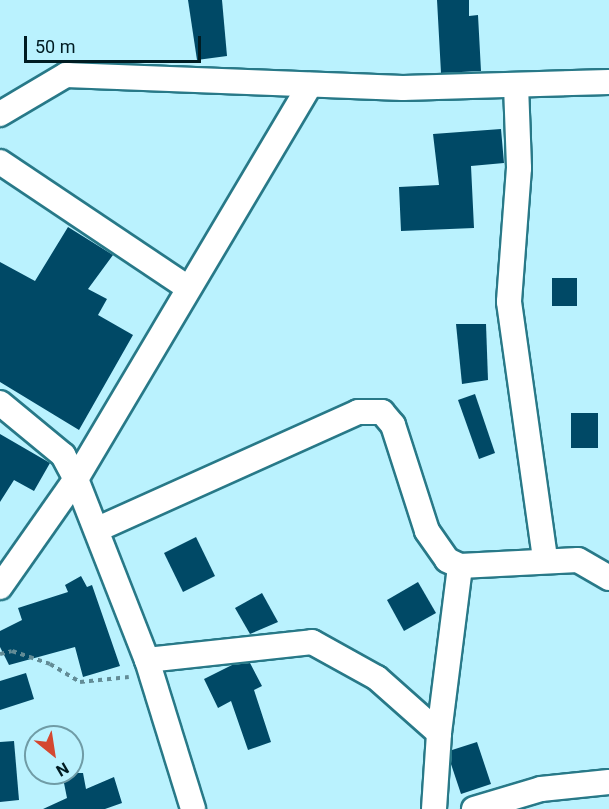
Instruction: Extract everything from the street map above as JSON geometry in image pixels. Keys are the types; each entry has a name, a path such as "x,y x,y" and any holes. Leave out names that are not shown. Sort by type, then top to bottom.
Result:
{"street":[{"path":"0,114 66,75 402,88 609,82"},
{"path":"0,587 76,479 310,85"},
{"path":"516,85 519,168 509,302 545,560"},
{"path":"0,162 188,288"},
{"path":"0,403 63,455 76,479 98,529 149,666 193,809"},
{"path":"98,529 358,412 382,412 393,425 427,531 447,560 460,566 578,560 609,578"},
{"path":"434,809 439,734 460,566"},
{"path":"149,666 312,642 377,678 439,734"},
{"path":"474,809 541,789 609,782"}],"path":[{"path":"0,654 12,651 50,664 80,682 149,666"}],"building":[{"path":"188,0 222,0 227,56 197,60"},
{"path":"437,0 469,0 469,16 478,15 481,71 441,73"},
{"path":"501,129 504,163 471,166 474,228 401,231 399,187 439,185 433,134"},
{"path":"68,227 113,255 88,289 107,299 98,315 133,335 79,430 0,382 0,262 35,281"},
{"path":"552,278 577,278 577,306 552,306"},
{"path":"456,324 486,324 488,380 462,384"},
{"path":"475,394 495,453 479,459 458,400"},
{"path":"571,413 598,413 598,448 571,448"},
{"path":"0,434 50,463 34,491 14,480 0,502"},
{"path":"196,537 215,576 183,592 164,553"},
{"path":"81,576 87,587 92,585 120,666 83,677 75,647 9,665 0,647 0,631 22,620 18,608 68,592 65,585"},
{"path":"418,582 436,613 404,631 387,600"},
{"path":"262,593 278,622 250,634 235,608"},
{"path":"250,663 262,686 254,690 271,742 248,750 231,701 218,708 204,679 232,665"},
{"path":"26,673 34,699 0,710 0,681"},
{"path":"14,741 19,800 0,802 0,742"},
{"path":"477,742 491,784 461,794 451,764 452,750"},
{"path":"114,777 122,803 105,809 43,809 67,798 64,785 84,785 84,778 86,789"}]}
